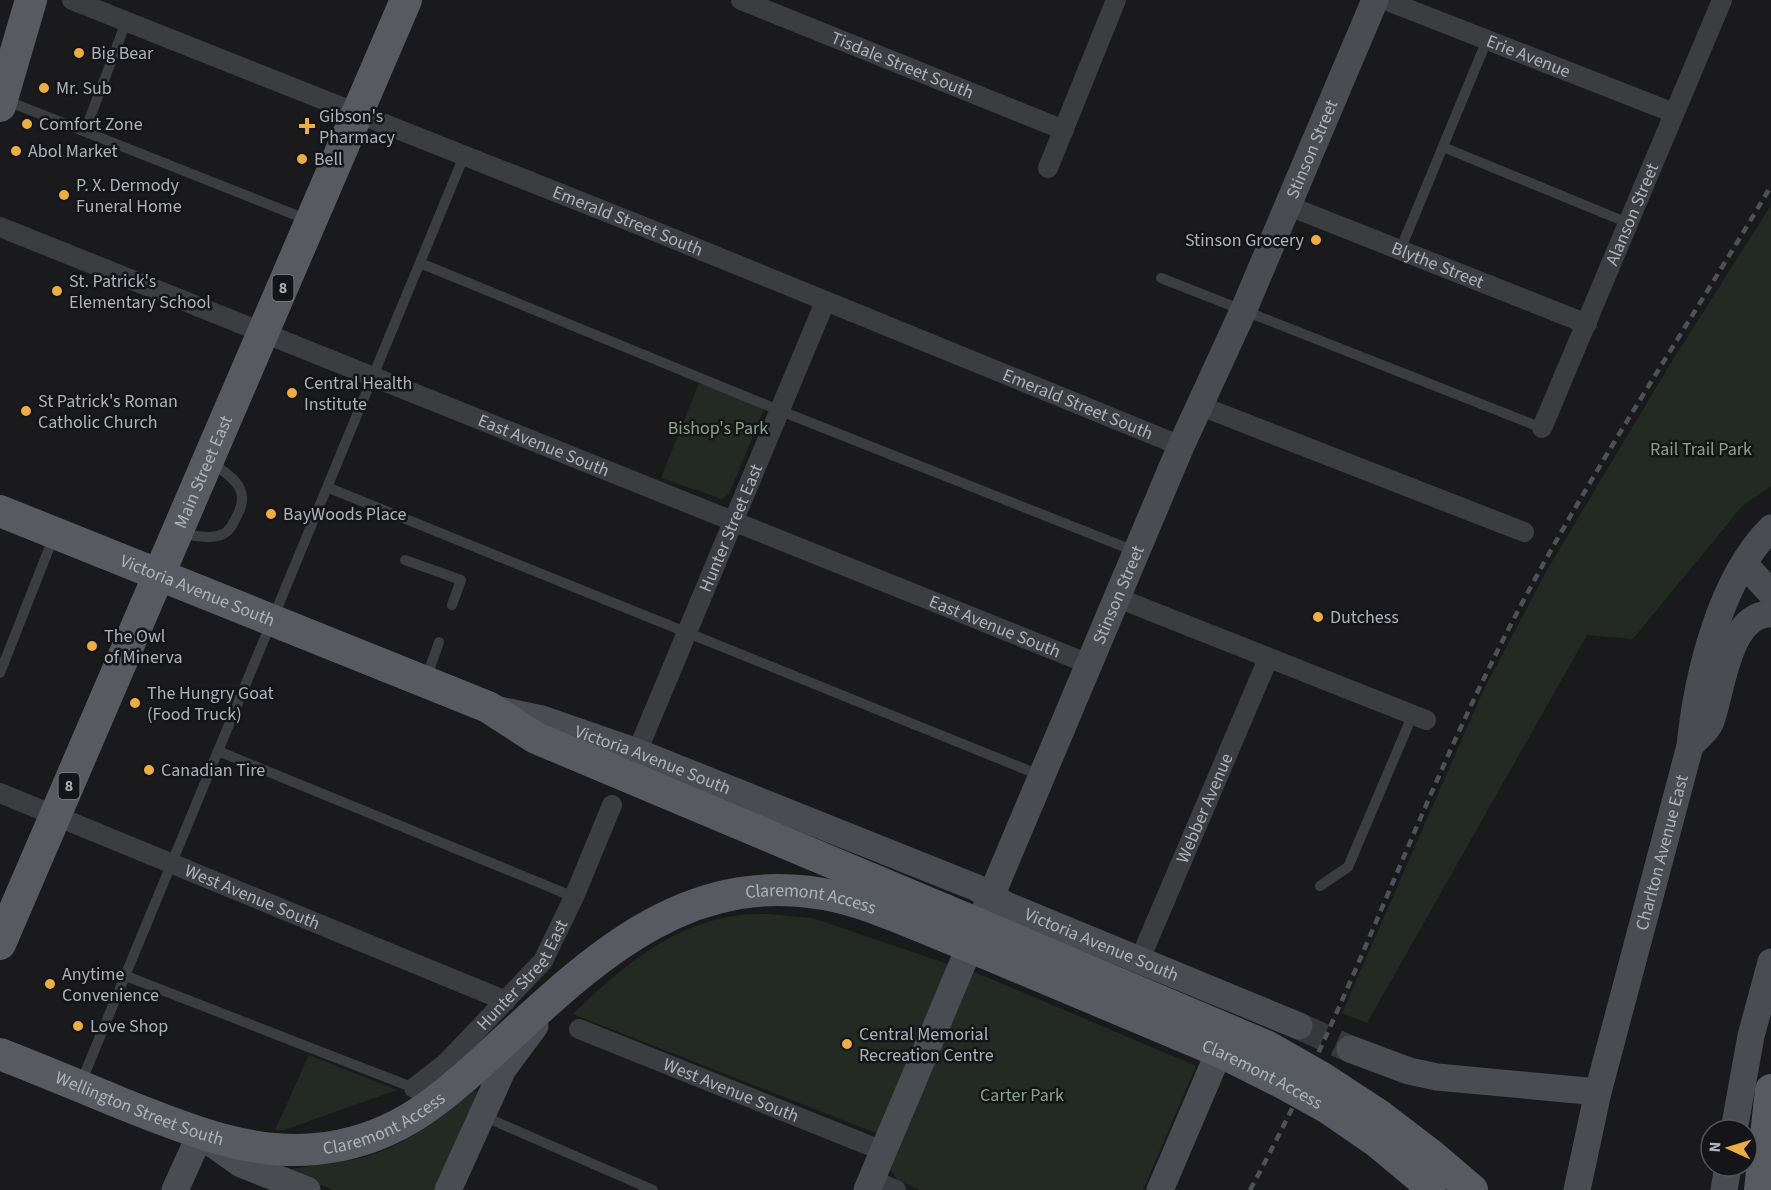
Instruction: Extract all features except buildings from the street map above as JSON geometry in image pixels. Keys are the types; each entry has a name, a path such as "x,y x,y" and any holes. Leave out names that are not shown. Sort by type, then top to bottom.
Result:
{"main road":[{"path":"1,102 31,0"},
{"name":"Main Street East","path":"0,944 406,0"},
{"name":"Victoria Avenue South","path":"0,511 488,707"},
{"name":"Claremont Access","path":"488,707 536,738 946,923 1281,1082 1328,1108 1376,1142 1432,1188"},
{"name":"Claremont Access","path":"200,1135 282,1150 315,1150 342,1145 401,1125 440,1100 567,985 612,949 662,919 695,903 749,890 837,897 946,923 1266,1047 1332,1084 1431,1155 1472,1190"},
{"name":"Wellington Street South","path":"0,1054 200,1135"},
{"path":"1760,1190 1771,1090"}],"street":[{"name":"Emerald Street South","path":"72,0 358,112 1181,446"},
{"name":"Tisdale Street South","path":"741,0 1064,130"},
{"path":"1048,168 1116,0"},
{"name":"Stinson Street","path":"878,1187 883,1151 990,894 1042,777 1181,446 1244,309 1376,0"},
{"name":"Erie Avenue","path":"1385,0 1674,113"},
{"name":"Alanson Street","path":"1542,428 1722,0"},
{"name":"Blythe Street","path":"1289,206 1401,248 1587,324"},
{"name":"East Avenue South","path":"0,227 1089,664"},
{"name":"Hunter Street East","path":"637,752 825,302"},
{"path":"1201,406 1524,532"},
{"name":"Charlton Avenue East","path":"1577,1190 1598,1092 1690,746 1694,700 1714,629 1727,596 1762,537 1771,528"},
{"path":"1745,565 1771,571"},
{"path":"1745,565 1771,593"},
{"path":"1118,598 1420,717"},
{"path":"1690,746 1711,724 1725,667 1741,632 1758,615 1771,614"},
{"name":"Webber Avenue","path":"1140,959 1268,659"},
{"name":"Victoria Avenue South","path":"488,707 542,719 637,752 990,894 1006,905 1299,1026"},
{"name":"West Avenue South","path":"0,793 506,1001"},
{"name":"Hunter Street East","path":"414,1088 446,1064 543,961 574,897 612,805"},
{"path":"1736,1118 1751,1036 1771,962"},
{"path":"448,1190 503,1069 567,985"},
{"path":"1160,1190 1241,1002"},
{"name":"West Avenue South","path":"579,1029 883,1151"},
{"path":"1350,1049 1409,1071 1437,1077 1598,1092"},
{"path":"175,1190 200,1135"},
{"name":"Wellington Street South","path":"200,1135 241,1164 307,1190"}],"lane":[{"path":"85,131 126,22"},
{"path":"1401,248 1487,40"},
{"path":"1,102 85,131 311,222"},
{"path":"1443,147 1628,223"},
{"path":"79,1086 274,621 464,156"},
{"path":"420,263 781,411 1137,552"},
{"path":"1161,278 1542,428"},
{"path":"177,534 212,537 224,534 242,507 243,492 236,479 208,461"},
{"path":"328,488 1042,777"},
{"path":"0,673 55,533"},
{"path":"405,560 461,580 452,605"},
{"path":"425,682 439,642"},
{"path":"1320,886 1348,867 1420,717"},
{"path":"218,751 574,897"},
{"path":"126,976 414,1088"},
{"path":"481,1115 653,1190"}],"green space":[{"name":"Rail Trail Park","path":"1771,205 1771,486 1743,505 1633,639 1587,635 1367,1023 1342,1013 1483,691 1547,570 1669,366"},
{"name":"Bishop's Park","path":"699,383 765,407 729,494 722,499 661,478"},
{"path":"770,914 812,918 948,964 878,1134 573,1014 626,967 687,929 738,915"},
{"name":"Carter Park","path":"970,970 1196,1066 1143,1190 921,1190 899,1181 890,1170"},
{"path":"309,1055 397,1090 284,1130 275,1130"},
{"path":"473,1091 477,1091 479,1096 466,1117 437,1190 333,1190 291,1173 291,1169 356,1159 380,1152 436,1121"}],"tunnel":[{"path":"1299,1026 1350,1049"}],"railway":[{"path":"1250,1190 1315,1060 1431,794 1523,601 1591,481 1771,186"}],"place":[{"name":"Big Bear","path":"79,53"},
{"name":"Mr. Sub","path":"44,88"},
{"name":"Comfort Zone","path":"27,124"},
{"name":"Gibson's Pharmacy","path":"307,126"},
{"name":"Abol Market","path":"16,151"},
{"name":"Bell","path":"302,159"},
{"name":"P. X. Dermody Funeral Home","path":"64,195"},
{"name":"Stinson Grocery","path":"1316,240"},
{"name":"St. Patrick's Elementary School","path":"57,291"},
{"name":"Central Health Institute","path":"292,393"},
{"name":"St Patrick's Roman Catholic Church","path":"26,411"},
{"name":"BayWoods Place","path":"271,514"},
{"name":"Dutchess","path":"1318,617"},
{"name":"The Owl of Minerva","path":"92,646"},
{"name":"The Hungry Goat (Food Truck)","path":"135,703"},
{"name":"Canadian Tire","path":"149,770"},
{"name":"Anytime Convenience","path":"50,984"},
{"name":"Love Shop","path":"78,1026"},
{"name":"Central Memorial Recreation Centre","path":"847,1044"}]}
